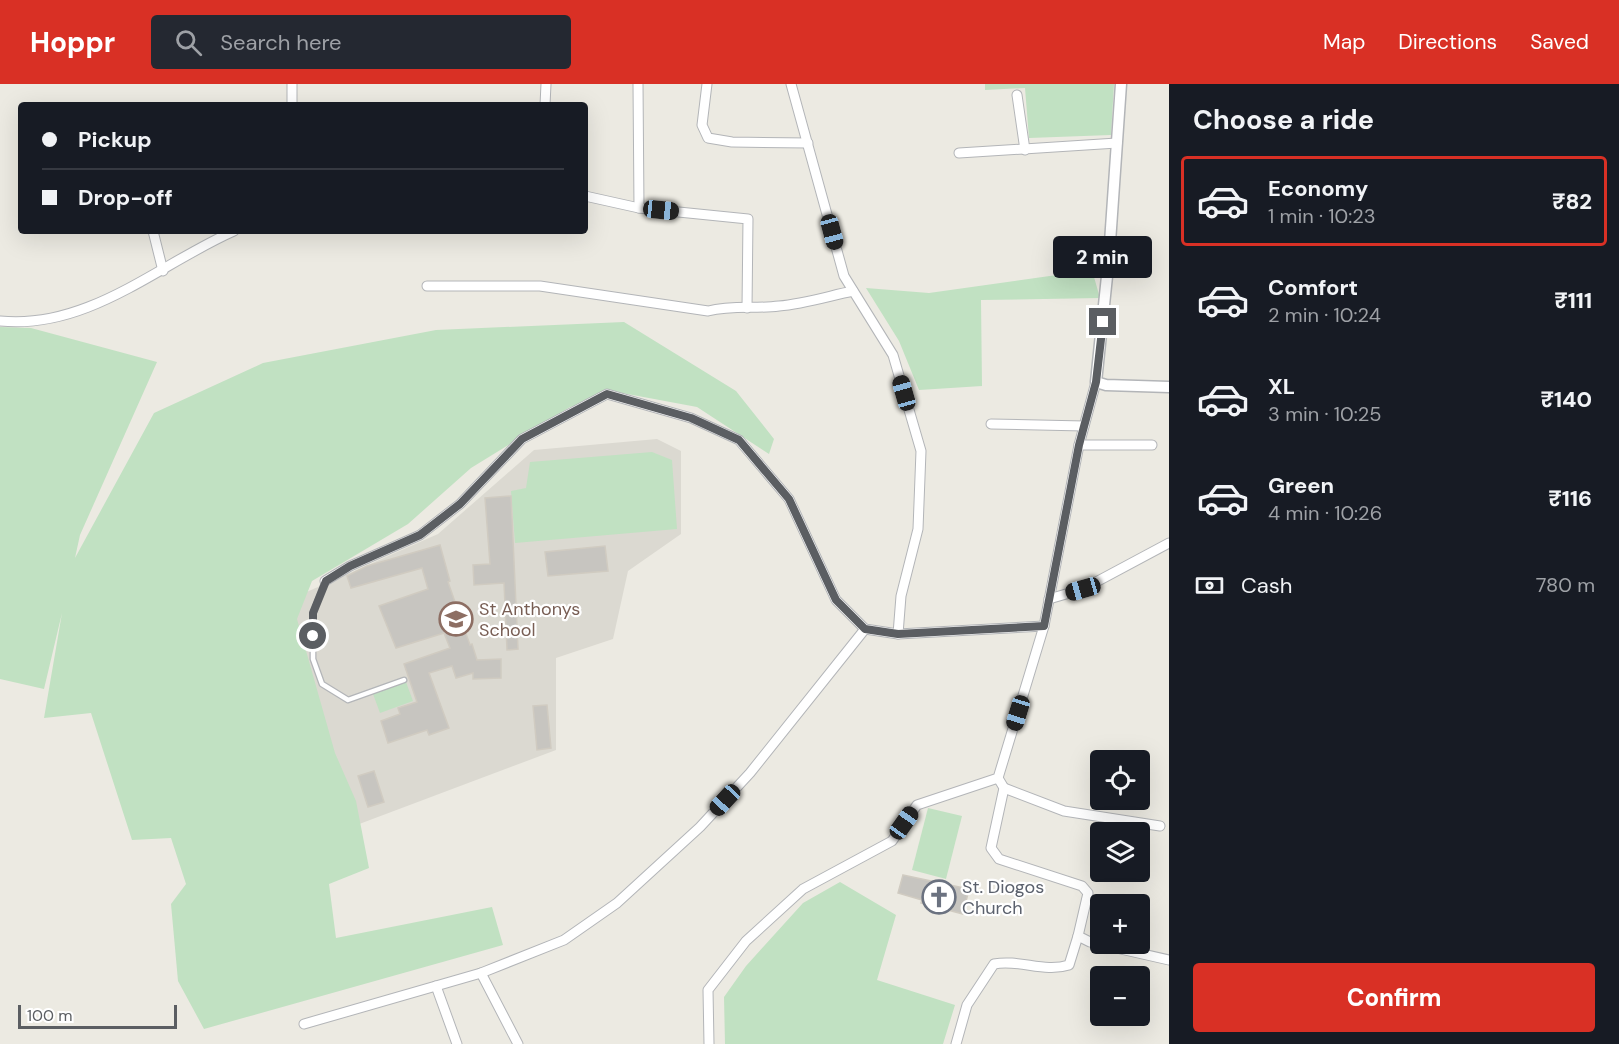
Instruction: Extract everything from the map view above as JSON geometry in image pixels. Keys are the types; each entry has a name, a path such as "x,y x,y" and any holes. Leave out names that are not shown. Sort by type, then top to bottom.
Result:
{"street":[{"path":"292,84 292,102"},
{"path":"546,84 546,102"},
{"path":"638,84 639,208"},
{"path":"707,84 702,125 708,138 732,142 808,143"},
{"path":"791,84 844,276 893,355 921,451 918,529 900,596 898,634"},
{"path":"1120,84 1109,257 1096,382 1079,445 1044,626 998,778 1004,788 1064,811 1160,826"},
{"path":"1017,95 1025,150"},
{"path":"959,153 1117,142"},
{"path":"588,197 639,208 748,219 747,308"},
{"path":"154,234 163,271"},
{"path":"0,321 22,323 98,305 163,271 197,247 227,234"},
{"path":"427,286 540,286 708,311 728,306 747,308 782,306 853,291"},
{"path":"1096,382 1106,385 1169,387"},
{"path":"326,581 350,566 420,535 460,504 522,439 607,394 691,418 739,440 789,499 836,600 865,629 898,634 1044,626"},
{"path":"991,424 1084,426"},
{"path":"1079,445 1152,445"},
{"path":"1049,598 1083,589 1169,543"},
{"path":"304,1024 481,972 564,940 617,903 700,827 750,773 865,629"},
{"path":"709,1044 708,990 746,941 803,889 892,841 917,805 998,778"},
{"path":"956,1044 967,1005 994,964 1010,961 1056,969 1069,965 1088,893 1082,886 999,859 991,848 1004,788"},
{"path":"1078,936 1090,942 1169,960"},
{"path":"481,972 518,1044"},
{"path":"436,986 457,1044"}],"lane":[{"path":"326,581 313,613 313,659 322,684 348,700 404,681"}],"shaded area":[{"name":"St Anthonys School","path":"657,439 681,451 681,534 628,571 613,639 556,658 556,750 354,826 297,670 293,598 438,534 534,450"}],"green space":[{"path":"985,84 1114,84 1111,135 1029,138 1025,88 985,90"},
{"path":"1092,270 1100,298 981,300 982,386 919,390 899,341 866,288 929,293"},
{"path":"624,322 736,391 774,439 769,454 697,407 622,393 570,407 471,468 408,524 312,581 297,619 335,753 356,801 369,868 329,884 336,938 492,907 503,945 204,1029 178,981 171,904 186,884 171,838 132,840 91,713 44,718 62,613 44,689 0,679 0,327 31,328 157,362 80,535 75,558 154,413 263,363 436,330"},
{"path":"652,452 672,460 677,529 515,543 511,491 526,488 530,462"},
{"path":"406,682 413,701 380,713 373,694"},
{"path":"928,808 962,816 946,879 912,870"},
{"path":"840,882 896,915 877,980 955,1005 943,1044 725,1044 724,997 746,966 803,903"}],"building":[{"path":"511,496 518,649 507,650 504,583 474,585 473,565 490,564 485,498"},
{"path":"440,545 450,581 448,582 470,645 472,644 477,660 501,659 501,678 473,679 473,673 456,678 452,666 429,673 449,728 429,735 427,730 388,743 381,721 400,714 398,708 417,702 404,664 450,648 444,633 396,648 379,606 428,589 422,568 351,588 347,576 367,566"},
{"path":"605,546 608,571 548,576 545,552"},
{"path":"547,705 551,748 537,750 533,706"},
{"path":"374,771 384,802 368,807 358,776"},
{"name":"St. Diogos Church","path":"903,875 969,889 963,914 921,903 922,900 898,893"}],"place":[{"name":"St Anthonys School","path":"456,619"},
{"name":"St. Diogos Church","path":"939,897"}],"route":[{"path":"313,636 313,613 326,581 350,566 420,535 460,504 522,439 607,394 691,418 739,440 789,499 836,600 865,629 898,634 1044,626 1079,445 1096,382 1103,322"}]}
